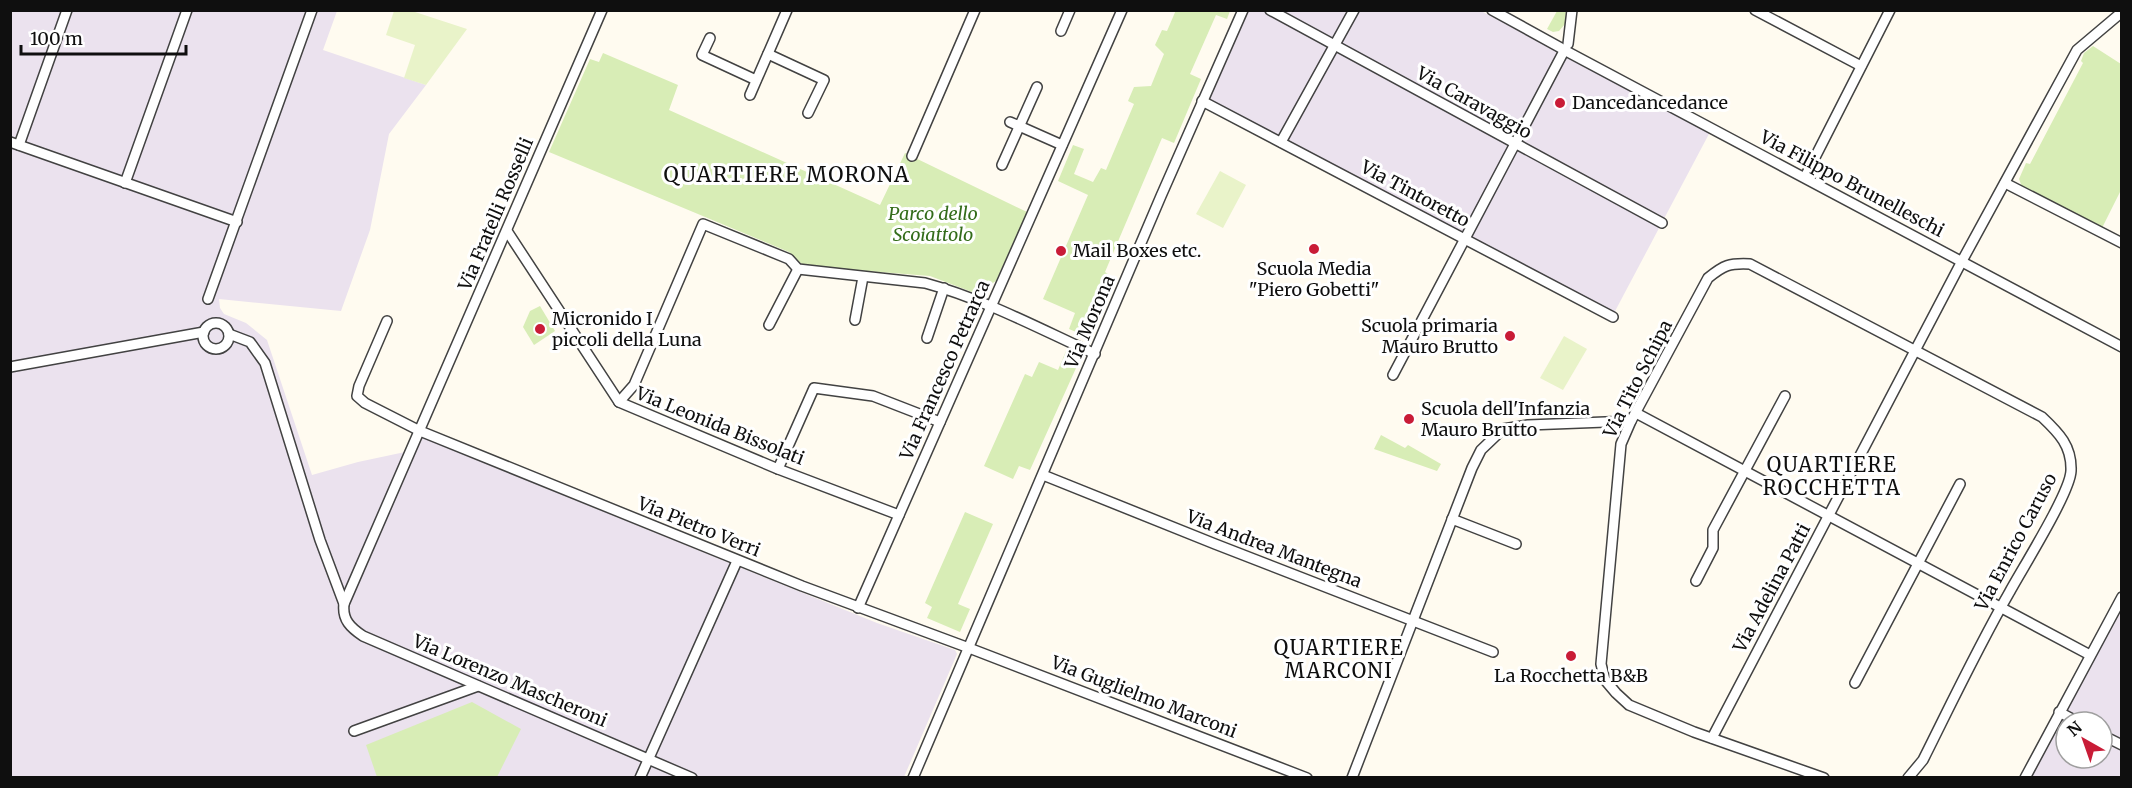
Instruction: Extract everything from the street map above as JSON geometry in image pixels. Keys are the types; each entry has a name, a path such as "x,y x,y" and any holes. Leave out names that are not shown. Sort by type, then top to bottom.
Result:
{"street":[{"path":"67,10 15,144 237,222"},
{"path":"125,183 187,10"},
{"path":"208,298 312,10"},
{"name":"Via Fratelli Rosselli","path":"344,604 602,10"},
{"path":"750,95 787,10"},
{"path":"912,156 975,10"},
{"path":"1061,30 1070,10"},
{"name":"Via Francesco Petrarca","path":"858,608 1122,10"},
{"name":"Via Morona","path":"913,777 1243,10"},
{"name":"Via Caravaggio","path":"1270,10 1662,223"},
{"path":"1281,142 1354,10"},
{"name":"Via Filippo Brunelleschi","path":"1492,10 2121,347"},
{"path":"1393,375 1565,49 1572,10"},
{"path":"1755,10 1861,66"},
{"path":"1805,177 1890,10"},
{"name":"Via Adelina Patti","path":"1712,738 1962,261 2077,50 2121,12"},
{"path":"710,38 702,56 756,80"},
{"path":"768,54 824,80 808,113"},
{"path":"1002,165 1037,87"},
{"name":"Via Tintoretto","path":"1202,101 1613,317"},
{"path":"1010,122 1062,146"},
{"path":"2005,183 2121,243"},
{"path":"619,402 634,385 703,224 789,259 798,269 925,282 944,288 1095,354"},
{"name":"Via Leonida Bissolati","path":"507,231 619,402 778,469 899,515"},
{"name":"Via Tito Schipa","path":"1712,738 1629,705 1605,680 1601,664 1621,444 1634,417 1708,278 1720,268 1731,263 1750,264 1915,351"},
{"path":"769,325 798,269"},
{"path":"855,320 863,277"},
{"path":"927,338 944,288"},
{"path":"387,321 359,386 357,396 365,403 420,430"},
{"path":"10,367 204,332 209,326 217,324 225,327 229,334 225,346 217,349 206,344 204,332"},
{"name":"Via Lorenzo Mascheroni","path":"229,334 250,342 265,363 320,540 344,604 343,611 347,622 363,636 692,777"},
{"name":"Via Enrico Caruso","path":"1908,777 1923,760 2001,607 2060,500 2071,473 2070,451 2063,439 2042,417 1915,351"},
{"path":"778,469 814,388 873,396 940,423"},
{"path":"1696,581 1713,548 1713,530 1785,396"},
{"path":"1352,777 1477,459 1486,444 1503,429 1634,417 1744,470 2090,655"},
{"name":"Via Pietro Verri","path":"420,430 737,561 969,648"},
{"name":"Via Andrea Mantegna","path":"1043,475 1493,652"},
{"path":"1855,683 1960,484"},
{"path":"1452,519 1516,544"},
{"path":"640,777 737,561"},
{"path":"2060,710 2121,597"},
{"name":"Via Guglielmo Marconi","path":"969,648 1307,777"},
{"path":"354,731 478,686"},
{"path":"2025,777 2054,722"},
{"path":"1712,738 1824,777"}],"shaded area":[{"path":"10,11 337,11 323,50 426,85 389,134 370,230 341,311 219,299 220,308 224,314 246,323 267,340 312,475 405,452 413,434 877,623 955,650 957,654 904,777 11,777"},
{"path":"1249,11 1481,11 1710,132 1613,315 1207,99"},
{"path":"2121,606 2121,777 2031,777 2054,733 2054,770 2114,770 2114,710 2066,710"}],"green space":[{"path":"1176,10 1230,11 1227,19 1216,15 1190,74 1201,79 1174,143 1162,138 1105,272 1109,275 1083,335 1069,329 1075,313 1043,299 1088,195 1058,181 1073,145 1084,149 1074,174 1093,182 1101,168 1106,170 1134,104 1128,101 1134,87 1151,86 1164,54 1155,45 1162,30 1167,31"},
{"path":"394,11 412,11 467,29 426,85 404,78 415,45 386,35"},
{"path":"1557,11 1566,11 1565,24 1559,31 1553,32 1547,29"},
{"path":"2093,46 2121,64 2121,190 2102,228 2022,187 2019,179 2026,163 2030,164 2083,63 2081,61 2084,53"},
{"name":"Parco dello Scoiattolo","path":"603,53 678,85 669,110 880,205 905,153 1027,212 996,281 978,292 972,292 930,276 804,266 789,252 549,152 590,59 599,62"},
{"path":"1220,171 1246,185 1223,228 1196,214"},
{"path":"540,306 555,331 534,345 523,327 530,311"},
{"path":"1564,336 1587,349 1563,390 1540,378"},
{"path":"1066,351 1081,357 1030,470 1019,466 1013,479 984,466 1025,374 1032,377 1039,362 1058,370"},
{"path":"1381,435 1405,448 1408,445 1441,464 1437,471 1374,449"},
{"path":"965,512 993,524 958,604 970,609 960,632 927,618 932,607 925,603"},
{"path":"472,702 521,729 497,777 377,777 366,745"}],"place":[{"name":"Dancedancedance","path":"1560,103"},
{"name":"Scuola Media \"Piero Gobetti\"","path":"1314,249"},
{"name":"Mail Boxes etc.","path":"1061,251"},
{"name":"Micronido I piccoli della Luna","path":"540,329"},
{"name":"Scuola primaria Mauro Brutto","path":"1510,336"},
{"name":"Scuola dell'Infanzia Mauro Brutto","path":"1409,419"},
{"name":"La Rocchetta B&B","path":"1571,656"}],"district":[{"name":"QUARTIERE MORONA","path":"787,175"},
{"name":"QUARTIERE ROCCHETTA","path":"1832,476"},
{"name":"QUARTIERE MARCONI","path":"1339,660"}]}
